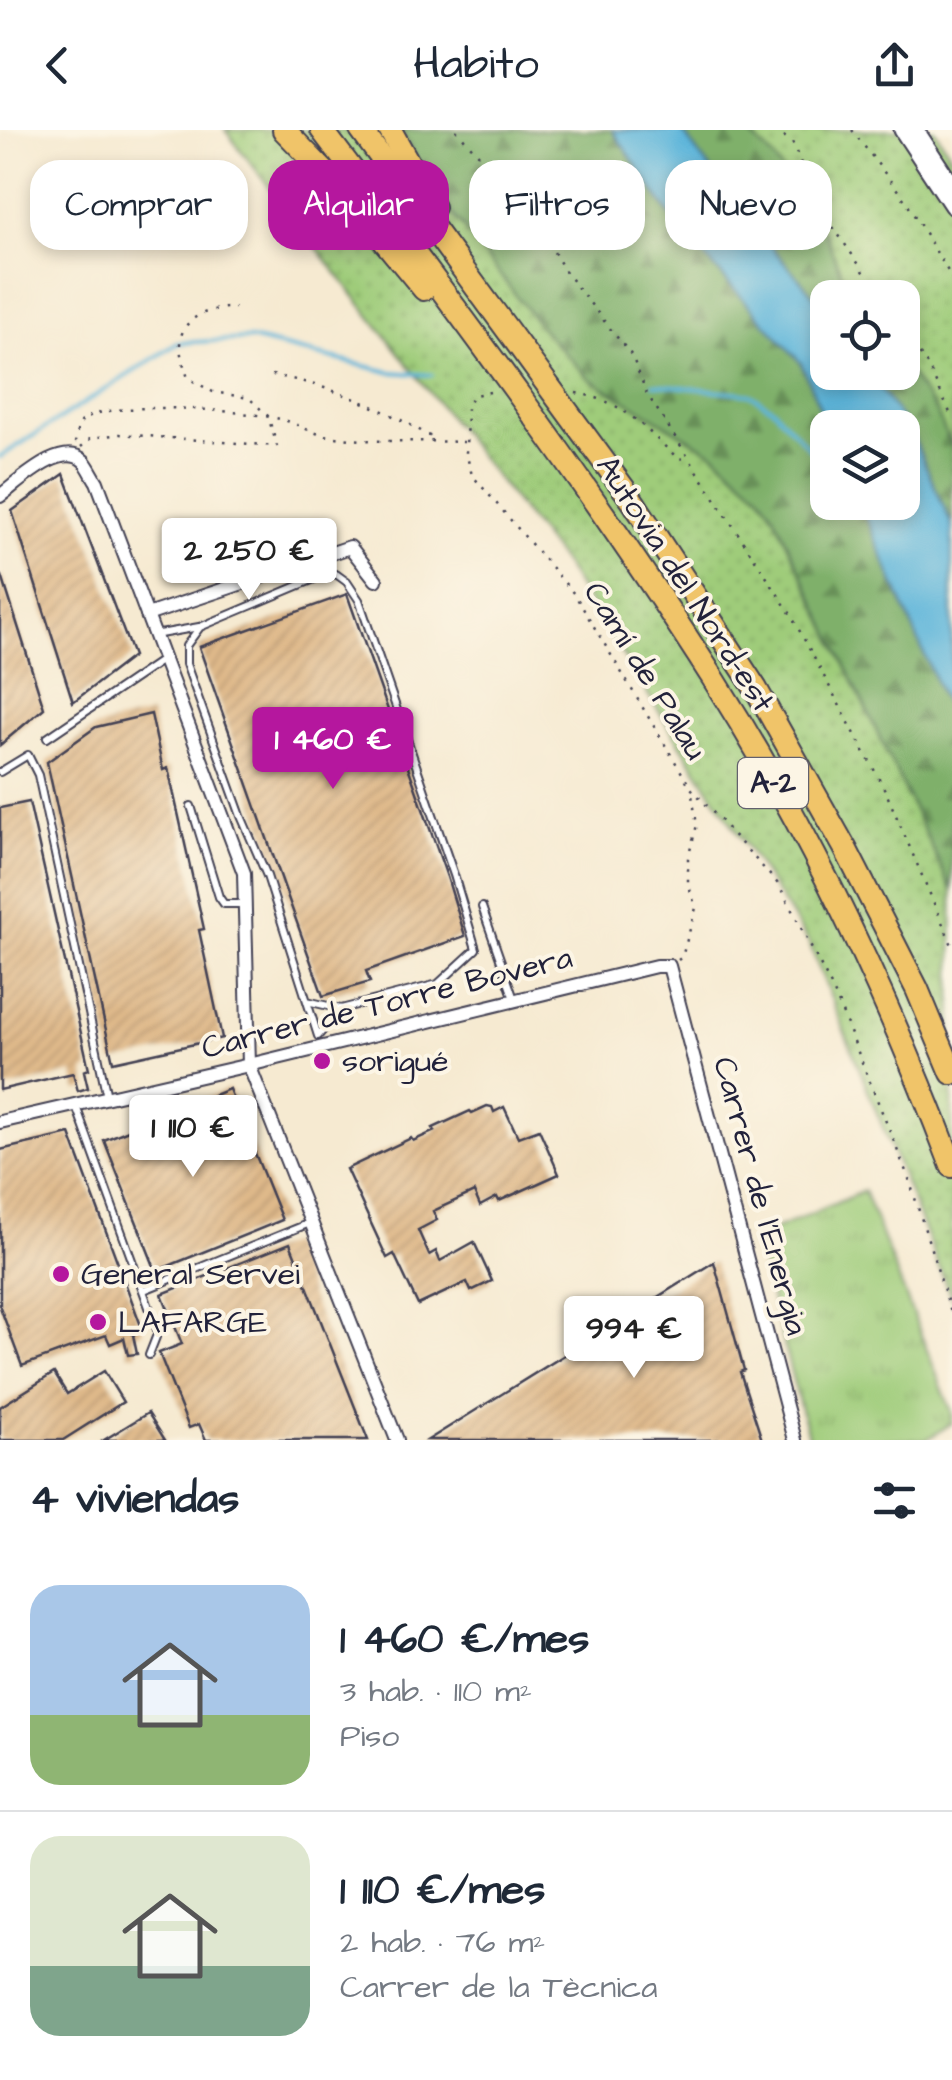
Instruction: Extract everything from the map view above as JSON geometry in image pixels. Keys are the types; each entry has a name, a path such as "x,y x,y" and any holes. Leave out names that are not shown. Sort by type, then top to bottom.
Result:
{"highway":[{"path":"284,130 343,191 543,428"},
{"name":"Autovia del Nord-est","path":"322,130 543,428 714,680 803,834 869,966 952,1166"},
{"name":"Autovia del Nord-est","path":"361,130 632,500 756,689 845,848 899,954 952,1073"},
{"path":"390,130 484,297"}],"street":[{"path":"902,130 952,206"},
{"path":"916,130 952,185"},
{"path":"0,496 55,457 72,454 85,462 97,482 244,873 249,1066 397,1440"},
{"path":"147,615 350,547 376,580"},
{"name":"Carrer de Torre Bovera","path":"0,1122 249,1066 320,1042 669,966"},
{"name":"Carrer de l'Energia","path":"669,966 795,1440"}],"lane":[{"path":"154,635 200,627 324,576 336,574 360,600 476,949 438,984 341,1009 307,1002"},
{"path":"200,627 186,646 186,664 267,876 320,1042"},
{"path":"47,738 164,659"},
{"path":"0,772 28,755 38,775 108,1098"},
{"path":"190,806 218,897 224,904 244,904"},
{"path":"482,907 515,1000"},
{"path":"320,1042 341,1009"},
{"path":"76,1105 158,1332 149,1355"},
{"path":"144,1290 311,1223"}],"path":[{"path":"456,130 529,209 566,273 632,356 647,394 790,613 885,790 952,945"},
{"path":"776,130 792,142 818,205 870,280"},
{"path":"852,130 905,200 952,278"},
{"path":"72,454 91,438 120,434 276,446 268,416 249,398 213,392 188,378 180,343 184,332 196,316 214,307 235,308"},
{"path":"920,354 952,417"},
{"path":"272,375 340,391 438,441"},
{"name":"Camí de Palau","path":"490,392 475,394 466,404 466,442 472,475 576,595 690,788 778,885 833,990 909,1179 952,1316"},
{"path":"576,392 626,410 678,460 689,458"},
{"path":"72,454 79,424 99,412 141,407 268,416 323,435 466,442"},
{"path":"669,966 682,957 696,908 688,882 688,858 696,825 690,788"}],"green space":[{"path":"225,130 401,130 418,160 268,160 268,185"},
{"path":"401,130 612,130 633,160 469,160 469,235 449,209 449,160 418,160"},
{"path":"681,130 746,130 775,160 703,160"},
{"path":"746,130 935,130 952,157 952,447 936,411 920,389 920,280 844,280 832,250 832,160 774,158"},
{"path":"645,178 665,208 665,250 699,250 801,363 821,410 810,410 810,520 867,520 952,720 952,890 761,495 715,454 590,379 542,329 481,250 645,250"},
{"path":"449,209 469,235 469,250 481,250 542,329 590,379 715,454 761,495 774,515 952,890 952,1300 809,943 563,563 319,250 449,250"},
{"path":"774,250 832,250 844,280 810,280 810,291"},
{"path":"920,389 936,411 952,447 952,525 920,453 920,410 895,410 881,390"},
{"path":"864,1191 952,1413 952,1423 926,1440 809,1440 755,1238"}],"water":[{"path":"612,130 681,130 703,160 665,160 665,208 645,178 645,160 633,160"},
{"path":"699,250 774,250 810,291 810,384 801,363"},
{"path":"812,390 881,390 895,410 821,410"},
{"path":"920,453 952,525 952,720 867,520 920,520"}],"building":[{"path":"64,474 133,656 73,702 12,511"},
{"path":"0,577 44,708 0,745"},
{"path":"347,594 465,936 366,971 370,982 323,996 199,647"},
{"path":"151,714 163,770 168,768 204,929 199,930 222,1038 113,1062 47,762 96,727"},
{"path":"29,802 89,1069 84,1071 88,1088 78,1091 73,1073 0,1090 0,808"},
{"path":"229,1089 282,1220 156,1271 104,1140"},
{"path":"487,1106 494,1112 504,1107 518,1137 539,1129 559,1174 499,1201 497,1197 480,1206 474,1192 433,1211 437,1220 418,1230 429,1255 436,1251 440,1261 474,1242 492,1281 471,1291 467,1282 418,1305 394,1254 387,1258 346,1169"},
{"path":"70,1134 143,1331 133,1335 137,1354 128,1355 124,1338 110,1344 106,1335 22,1366 0,1307 0,1150"},
{"path":"290,1243 368,1440 206,1440 199,1424 189,1428 159,1353 182,1344 162,1294"},
{"path":"714,1262 744,1370 740,1372 762,1440 428,1440"},
{"path":"104,1371 123,1402 63,1440 0,1440 0,1407 54,1373 67,1394"},
{"path":"148,1413 165,1440 104,1440"}],"waterway":[{"path":"0,457 178,343 250,339 390,372 432,375"},
{"path":"654,384 750,394 773,409 810,449"}],"place":[{"name":"sorigué","path":"322,1061"},
{"name":"General Servei","path":"61,1274"},
{"name":"LAFARGE","path":"98,1322"}]}
